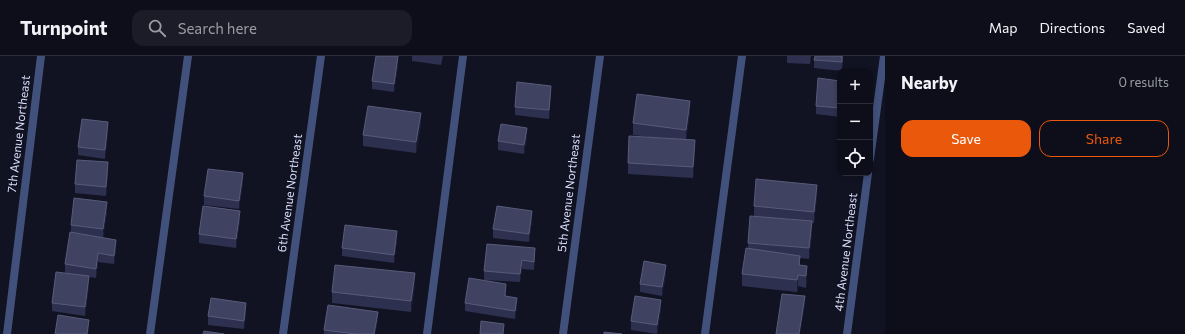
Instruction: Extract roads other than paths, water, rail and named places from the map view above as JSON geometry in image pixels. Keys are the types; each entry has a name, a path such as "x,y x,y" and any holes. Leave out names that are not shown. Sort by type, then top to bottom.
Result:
{"street":[{"name":"7th Avenue Northeast","path":"7,334 41,56"},
{"path":"150,334 188,56"},
{"name":"6th Avenue Northeast","path":"282,334 321,56"},
{"path":"427,334 463,56"},
{"name":"5th Avenue Northeast","path":"563,334 600,56"},
{"path":"705,334 742,56"},
{"path":"873,140 884,56"},
{"name":"4th Avenue Northeast","path":"847,334 868,176"}]}
